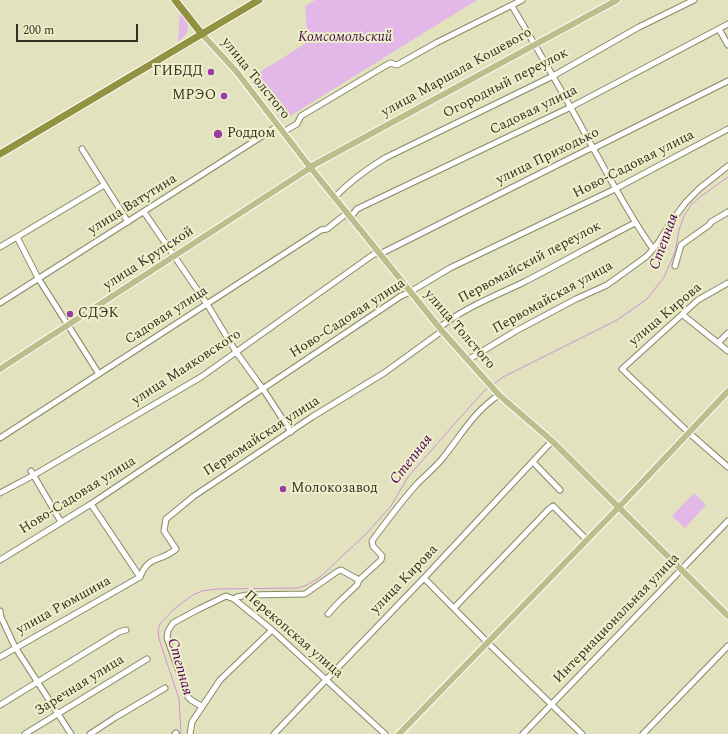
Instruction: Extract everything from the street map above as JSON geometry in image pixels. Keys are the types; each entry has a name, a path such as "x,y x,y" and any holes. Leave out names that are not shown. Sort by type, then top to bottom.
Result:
{"highway":[{"path":"175,0 202,33"},
{"path":"0,154 259,0"}],"main road":[{"name":"улица Маршала Кошевого","path":"310,168 617,0"},
{"name":"улица Толстого","path":"202,33 236,71 310,168 410,292 485,380 498,394 552,441 728,616"},
{"name":"улица Крупской","path":"0,369 310,168"},
{"path":"400,734 618,508 728,391"}],"street":[{"path":"283,132 297,124 301,116 390,63 397,65 436,43 522,0"},
{"name":"Огородный переулок","path":"334,198 371,167 385,158 554,76 639,27 694,0"},
{"path":"512,6 554,76 634,223 653,249"},
{"name":"Садовая улица","path":"0,438 321,230 327,229 357,210 571,107 728,24"},
{"path":"719,29 728,45"},
{"name":"улица Приходько","path":"380,254 728,81"},
{"name":"улица Ватутина","path":"0,302 278,126"},
{"name":"Ново-Садовая улица","path":"0,560 91,504 401,296 450,268 615,189 728,129"},
{"path":"82,149 128,222"},
{"name":"Первомайская улица","path":"468,360 514,332 607,284 647,256 686,202 700,188 728,166"},
{"path":"0,247 104,185"},
{"path":"144,212 207,304 236,352 263,389 291,432"},
{"path":"674,266 681,245 711,222 728,212"},
{"name":"Первомайский переулок","path":"441,330 453,317 522,283 634,223"},
{"path":"17,237 38,278 99,374"},
{"name":"улица Маяковского","path":"0,493 201,377 374,254 380,254"},
{"name":"улица Кирова","path":"688,432 622,369 698,300 728,283"},
{"path":"683,315 728,351"},
{"name":"Первомайская улица","path":"140,577 144,567 150,562 170,554 176,549 164,531 166,519 194,496 312,417 384,373 441,330"},
{"path":"718,343 728,333"},
{"path":"328,614 357,585 359,580 381,560 382,556 373,546 372,541 382,527 417,484 425,478 442,459 473,417 498,394"},
{"path":"688,432 728,467"},
{"name":"улица Кирова","path":"274,734 424,578 552,441"},
{"path":"533,462 560,490"},
{"path":"33,473 61,522"},
{"path":"91,504 140,577"},
{"path":"454,608 553,506 587,540"},
{"name":"Интернациональная улица","path":"522,734 728,521"},
{"path":"234,599 248,594 305,594 341,570 359,580"},
{"name":"улица Рюмшина","path":"0,657 15,647 140,577"},
{"path":"424,578 488,643 552,703 582,734"},
{"name":"Перекопская улица","path":"202,706 188,697 167,638 168,631 173,623 226,596 234,599 272,630 385,734"},
{"path":"0,611 0,617 15,647 71,734"},
{"path":"0,705 119,632 126,630"},
{"path":"190,734 192,722 220,680 272,630"},
{"path":"643,734 728,646"},
{"name":"Заречная улица","path":"25,734 147,659"},
{"path":"90,734 165,688"}],"green space":[{"name":"Комсомольский","path":"315,0 477,0 282,121 252,77 308,42 305,6"},
{"path":"180,9 186,18 188,30 183,38 178,42"},
{"path":"694,493 706,505 685,528 672,516"}],"waterway":[{"name":"Степная","path":"494,384 503,377 617,320 647,299 664,277 675,252 679,230 684,216 691,205 728,177"},
{"name":"Степная","path":"181,734 179,699 159,639 158,631 160,624 174,609 193,595 202,591 216,589 298,588 307,585 320,577 366,534 391,506 408,477 489,387"}],"place":[{"name":"ГИБДД","path":"211,72"},
{"name":"МРЭО","path":"224,96"},
{"name":"Роддом","path":"218,134"},
{"name":"СДЭК","path":"70,314"},
{"name":"Молокозавод","path":"283,489"}]}
